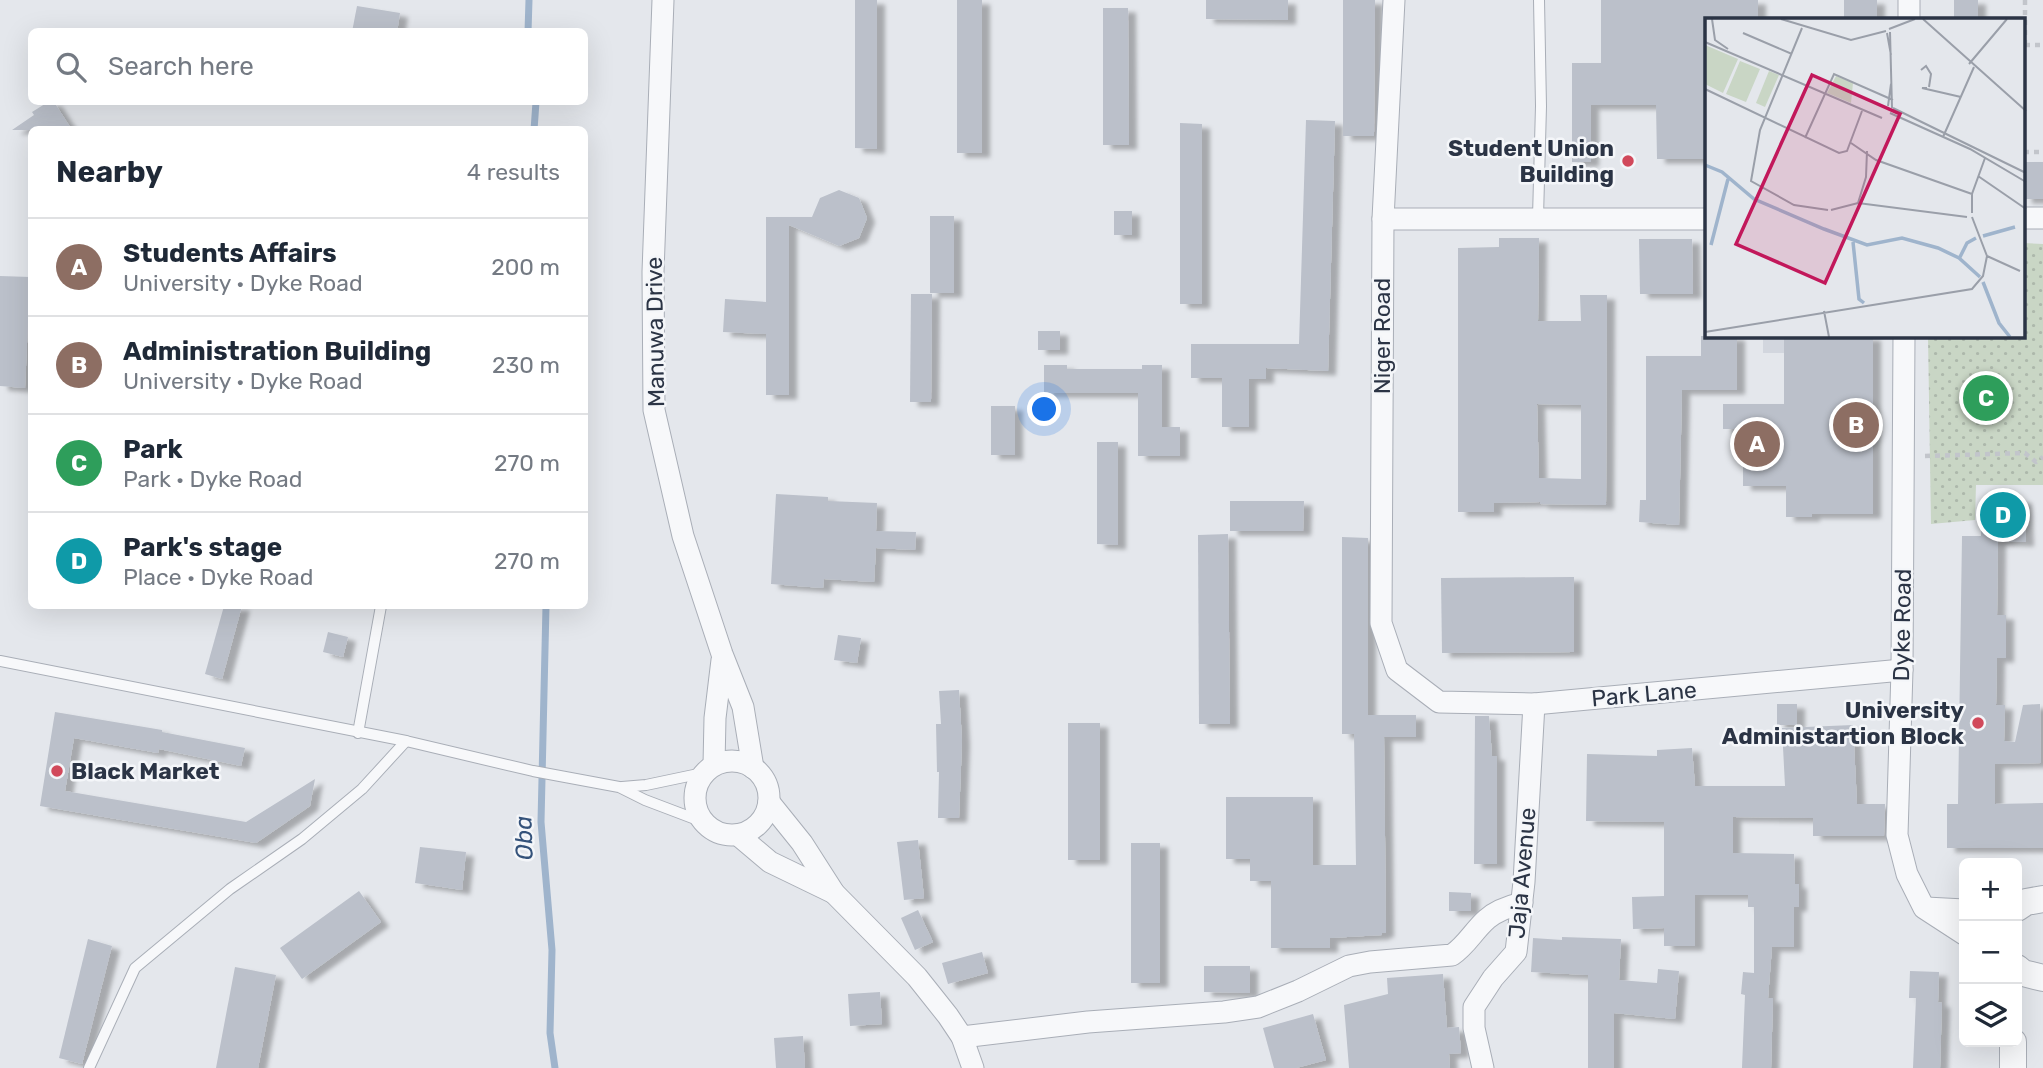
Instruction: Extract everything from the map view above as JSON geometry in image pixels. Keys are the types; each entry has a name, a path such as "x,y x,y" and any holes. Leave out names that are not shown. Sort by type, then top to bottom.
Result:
{"street":[{"name":"Manuwa Drive","path":"663,0 653,272 654,410 683,536 722,654 743,707 753,768"},
{"name":"Niger Road","path":"1394,0 1383,219 1381,623 1397,670"},
{"path":"1909,0 1909,18"},
{"path":"2025,218 2043,218"},
{"path":"1383,219 1705,219"},
{"name":"Dyke Road","path":"1904,338 1902,670 1897,835 1907,874 1924,908"},
{"name":"Manuwa Drive","path":"709,769 722,654"},
{"name":"Park Lane","path":"1397,670 1439,702 1534,704 1902,670"},
{"name":"Jaja Avenue","path":"1483,1068 1474,1028 1474,1007 1493,978 1516,952 1522,903 1534,704"},
{"path":"726,761 739,761 753,768 768,789 769,802 758,825 738,835 725,835 713,830 703,822 697,810 697,785 709,769 726,761"},
{"path":"769,802 802,843 834,893 917,977 962,1037 973,1068"},
{"path":"738,835 770,862 834,893"},
{"path":"2022,905 2043,899"},
{"path":"962,1037 1088,1022 1258,1007 1298,992 1349,966 1452,955 1487,919 1511,905 1522,903"},
{"path":"1924,908 1959,910"},
{"path":"1924,908 1959,931"},
{"path":"2022,973 2043,978"},
{"path":"2013,1047 2013,1068"}],"lane":[{"path":"1538,0 1541,106 1538,218"},
{"path":"358,733 380,609"},
{"path":"0,661 406,741 533,771 619,787 703,822"},
{"path":"89,1068 135,968 230,889 312,831 362,789 406,741"},
{"path":"619,787 646,785 709,769"}],"path":[{"path":"2025,0 2025,18"},
{"path":"2025,45 2043,45"},
{"path":"2025,152 2043,152"},
{"path":"1903,457 2025,453 2036,463 2043,457"}],"shaded area":[{"path":"1763,338 1812,338 1812,353 1763,353"}],"green space":[{"path":"2025,243 2043,244 2043,485 1976,485 1975,520 1931,524 1928,338 2025,338"}],"building":[{"path":"855,0 877,0 877,149 855,148"},
{"path":"957,0 982,0 982,153 957,153"},
{"path":"1206,0 1288,0 1288,20 1206,19"},
{"path":"1343,0 1375,0 1374,136 1343,136"},
{"name":"Student Union Building","path":"1601,0 1758,0 1758,18 1705,18 1705,159 1657,159 1656,105 1591,105 1591,162 1572,162 1572,63 1601,63"},
{"path":"1844,0 1877,0 1877,18 1844,18"},
{"path":"1954,0 1978,0 1978,18 1954,18"},
{"path":"357,6 400,13 398,28 353,28"},
{"path":"1103,8 1128,8 1129,145 1103,145"},
{"path":"43,105 56,105 69,126 28,126 28,130 12,130 34,115 32,112"},
{"path":"1306,120 1335,121 1328,371 1266,368 1266,379 1249,379 1249,427 1222,427 1222,378 1191,378 1191,344 1299,344"},
{"path":"1180,123 1202,124 1202,304 1180,304"},
{"path":"2025,162 2043,162 2043,199 2025,199"},
{"path":"839,190 859,198 867,218 859,238 839,246 789,225 789,395 766,395 766,334 723,332 725,299 766,302 766,217 812,217 820,198"},
{"path":"1114,211 1132,211 1132,235 1114,235"},
{"path":"930,216 954,216 954,293 930,293"},
{"path":"1499,238 1539,238 1538,321 1581,321 1580,295 1607,295 1606,505 1494,503 1494,512 1458,512 1458,248 1499,247","holes":["1537,404 1581,405 1581,479 1539,478"]},
{"path":"1639,239 1692,239 1693,294 1640,294"},
{"path":"0,276 28,277 25,388 0,386"},
{"path":"911,294 932,294 931,402 910,402"},
{"path":"1038,331 1060,331 1060,350 1038,350"},
{"path":"1701,336 1737,338 1737,390 1682,390 1679,525 1639,522 1640,500 1646,500 1646,356 1701,356"},
{"path":"1784,338 1873,338 1873,514 1812,514 1812,517 1786,517 1786,486 1743,486 1743,429 1723,429 1723,404 1784,404"},
{"path":"1044,365 1067,365 1067,369 1142,369 1142,365 1162,365 1162,427 1180,427 1180,456 1138,456 1138,393 1044,393"},
{"path":"991,406 1015,406 1015,455 991,455"},
{"path":"1097,442 1118,442 1118,545 1097,544"},
{"path":"776,494 828,497 828,501 877,503 876,531 916,532 915,550 876,548 874,582 824,579 823,588 771,584"},
{"path":"1982,499 2024,499 2026,542 1998,541 1997,615 2006,615 2006,658 1997,658 1996,705 2005,705 2004,741 2015,742 2023,705 2040,704 2041,763 1995,764 1995,804 2043,803 2043,848 1947,848 1947,804 1958,804 1962,536 1981,536"},
{"path":"1230,501 1304,501 1303,531 1230,531"},
{"path":"1228,534 1230,724 1199,724 1198,535"},
{"path":"1342,537 1368,538 1368,715 1416,715 1416,737 1384,737 1386,933 1330,938 1330,948 1271,948 1271,881 1250,881 1250,859 1226,859 1226,797 1313,797 1313,865 1356,865 1354,734 1342,734"},
{"path":"1574,577 1574,652 1442,653 1441,578"},
{"path":"223,609 241,609 222,679 205,674"},
{"path":"328,632 348,637 343,657 323,652"},
{"path":"838,635 861,638 857,663 834,660"},
{"path":"959,690 962,741 959,818 938,818 936,724 941,724 939,691"},
{"path":"1777,704 1797,704 1797,725 1777,725"},
{"name":"Black Market","path":"55,712 162,730 245,748 241,766 159,749 158,753 74,738 65,791 246,822 315,779 310,806 256,843 40,806"},
{"path":"1475,716 1489,716 1492,756 1497,756 1497,864 1474,864"},
{"path":"1068,723 1100,723 1100,860 1068,860"},
{"path":"1853,725 1857,804 1885,804 1884,836 1813,836 1813,818 1733,817 1733,853 1794,854 1795,884 1799,884 1799,907 1794,907 1794,947 1772,947 1768,998 1773,998 1771,1068 1742,1068 1745,995 1741,994 1743,972 1754,973 1754,907 1748,907 1748,895 1695,895 1695,946 1664,946 1664,928 1633,929 1632,897 1664,896 1664,822 1586,821 1587,754 1657,756 1657,750 1692,748 1695,786 1785,786 1782,728"},
{"path":"918,840 924,898 904,900 897,842"},
{"path":"1131,843 1160,843 1160,983 1131,983"},
{"path":"420,847 466,852 462,890 415,883"},
{"path":"359,891 381,922 302,979 280,948"},
{"path":"1449,892 1471,893 1471,911 1449,911"},
{"path":"918,910 933,942 915,950 901,918"},
{"path":"1562,937 1621,939 1619,980 1657,983 1658,969 1679,971 1675,1019 1614,1013 1614,1068 1588,1068 1588,975 1531,972 1533,938 1562,940"},
{"path":"88,939 112,946 82,1064 59,1058"},
{"path":"982,952 988,973 948,984 942,963"},
{"path":"1204,966 1250,966 1250,993 1204,992"},
{"path":"235,967 276,975 258,1068 216,1068"},
{"path":"1910,971 1939,972 1938,1002 1942,1003 1940,1068 1913,1068 1916,998 1909,998"},
{"path":"1443,974 1447,1028 1459,1027 1461,1053 1449,1054 1450,1068 1349,1068 1344,1005 1388,994 1387,978"},
{"path":"880,992 882,1024 850,1026 848,994"},
{"path":"1313,1014 1326,1060 1296,1068 1274,1068 1263,1028"},
{"path":"803,1036 805,1068 776,1068 774,1038"}],"waterway":[{"name":"Oba","path":"528,28 529,0"},
{"name":"Oba","path":"534,126 536,105"},
{"name":"Oba","path":"546,609 541,822 552,950 550,1033 555,1068"}],"place":[{"name":"Student Union Building","path":"1628,161"},
{"name":"Park","path":"1986,398"},
{"name":"Administration Building","path":"1856,425"},
{"name":"Students Affairs","path":"1757,444"},
{"name":"Park's stage","path":"2003,515"},
{"name":"University Administartion Block","path":"1978,723"},
{"name":"Black Market","path":"57,771"}]}
